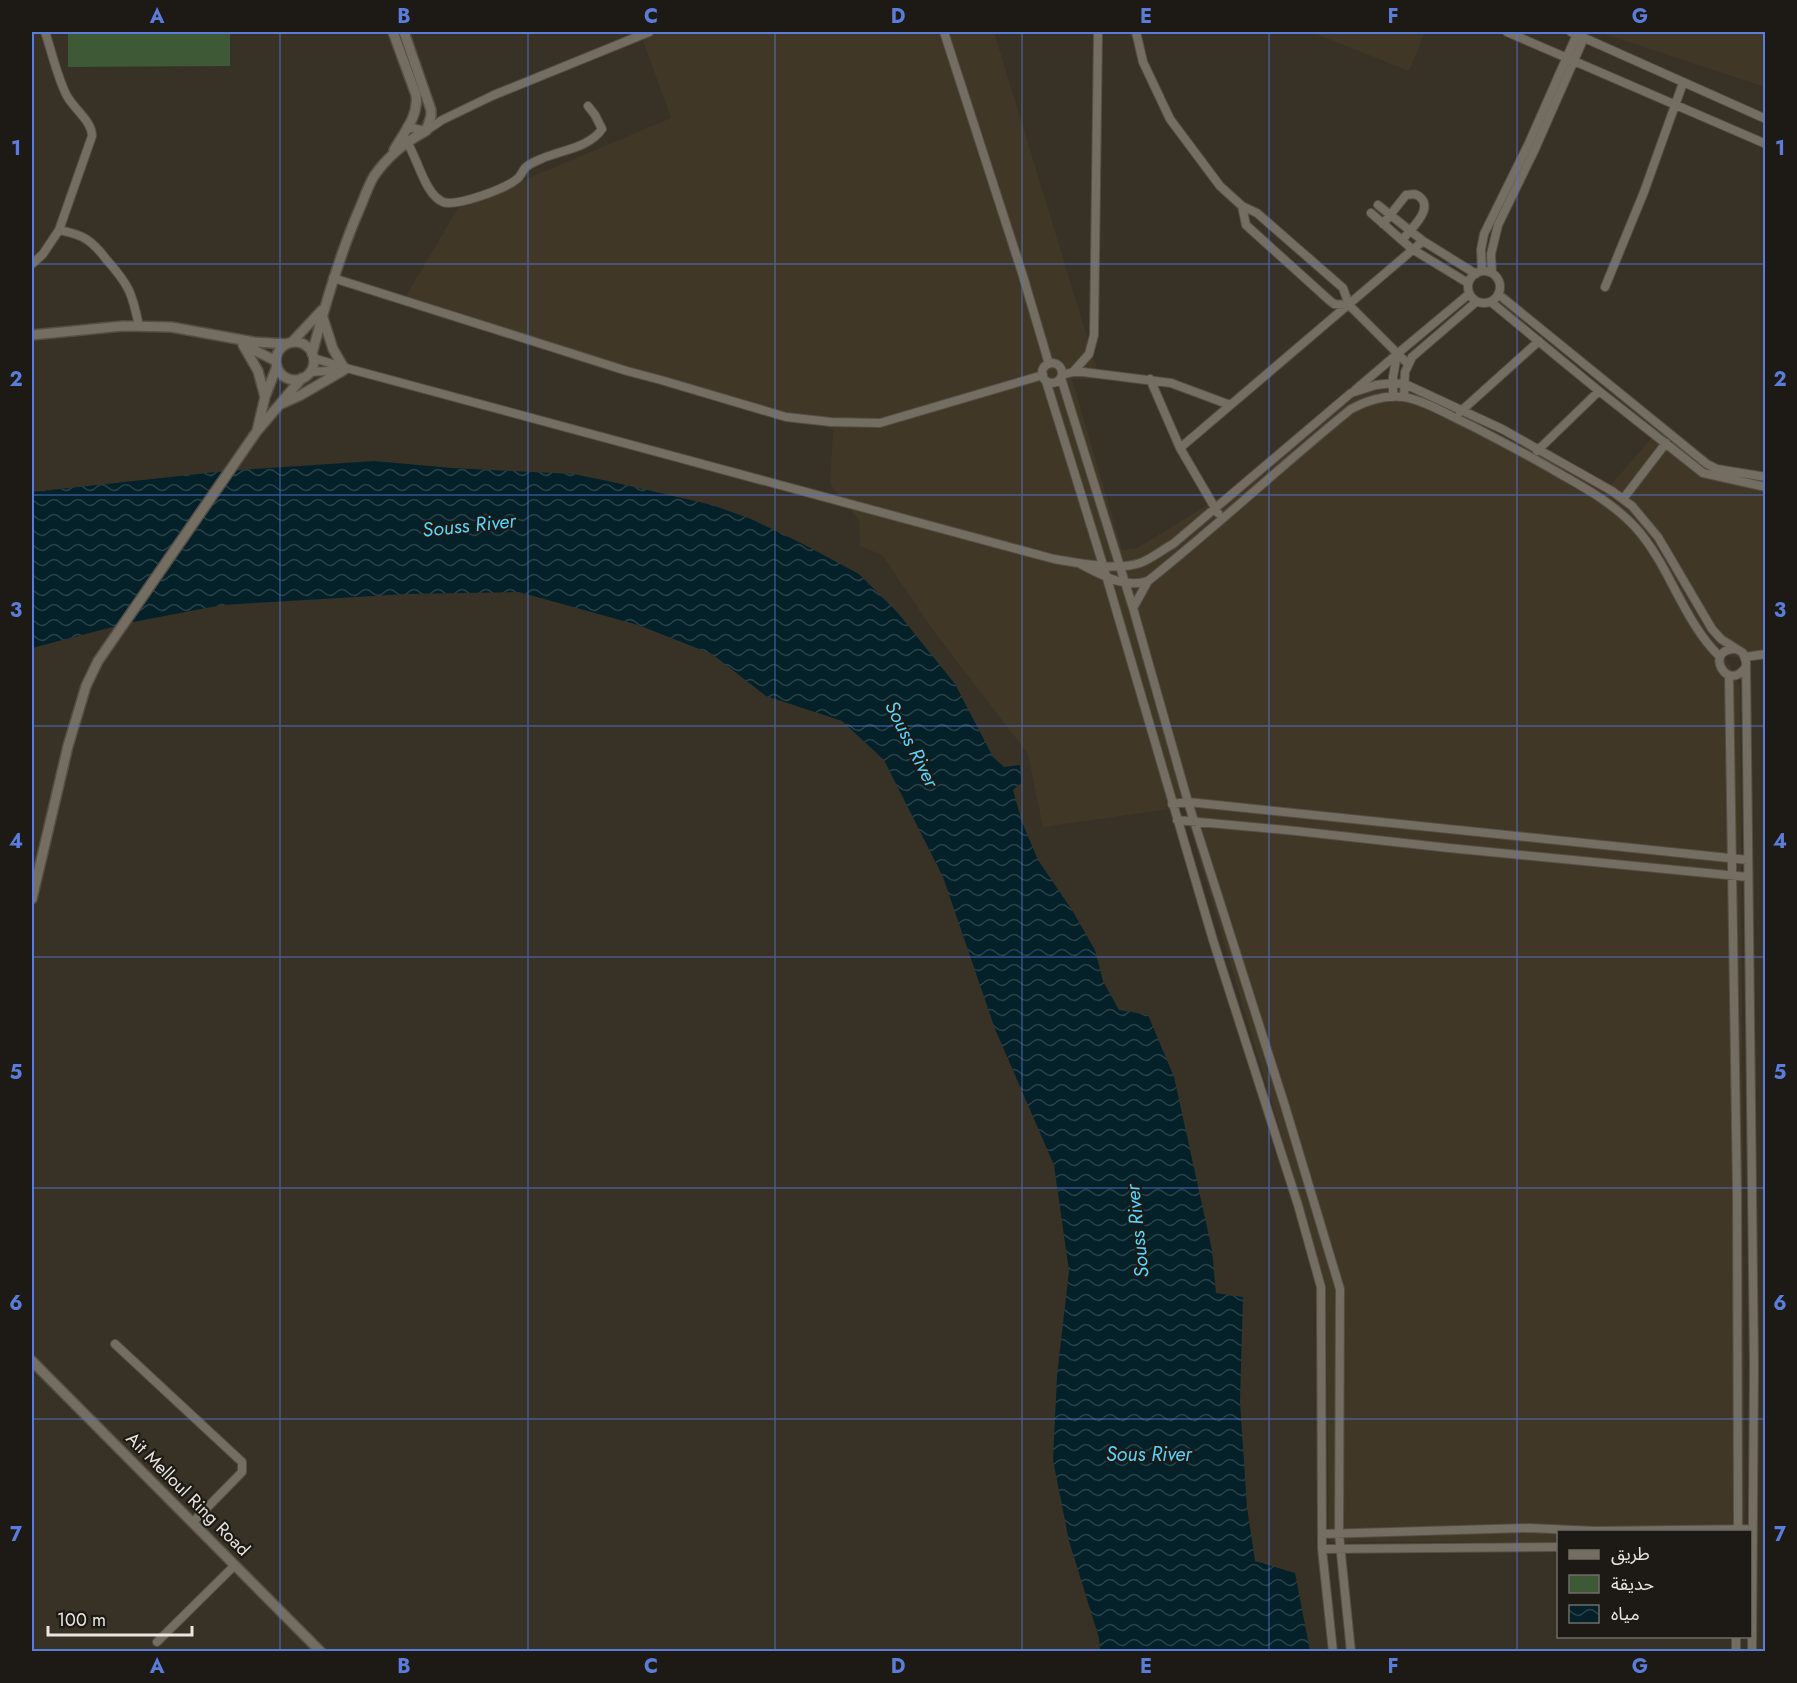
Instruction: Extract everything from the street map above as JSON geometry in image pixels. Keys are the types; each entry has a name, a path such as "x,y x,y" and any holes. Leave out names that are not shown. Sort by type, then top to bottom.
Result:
{"street":[{"path":"32,264 43,254 59,230 92,136 90,126 66,94 45,32"},
{"path":"310,372 323,311 354,221 374,177 406,135 418,104 393,32"},
{"path":"404,32 428,100 431,116 426,131"},
{"path":"406,135 426,131 442,120 494,95 649,32"},
{"path":"945,32 1049,364"},
{"path":"1073,372 1089,354 1094,335 1098,32"},
{"path":"1136,32 1143,62 1170,119 1220,186 1242,206 1257,213 1343,288 1348,305 1408,364"},
{"path":"1508,32 1766,144"},
{"path":"1468,283 1469,294 1476,302 1491,302 1498,294 1499,284 1491,273 1491,254 1498,225 1535,149 1571,59 1577,34 1766,119"},
{"path":"1468,283 1479,272 1484,234 1571,59"},
{"path":"1605,287 1644,192 1683,83"},
{"path":"406,135 430,191 442,201 453,204 496,190 518,179 527,166 596,137 602,129 596,115 588,106"},
{"path":"416,112 442,120"},
{"path":"406,135 426,131"},
{"path":"1383,224 1407,195 1420,196 1424,203 1424,211 1402,240"},
{"path":"1378,205 1423,241 1479,272 1491,273"},
{"path":"1242,206 1246,225 1334,304 1348,305"},
{"path":"1371,213 1412,249 1468,283"},
{"path":"59,230 84,238 94,245 117,271 127,283 139,326"},
{"path":"1180,448 1423,241"},
{"path":"333,278 627,371 786,417 831,422 879,423 1044,378 1055,383 1062,376 1073,372 1172,383 1230,405"},
{"path":"32,335 123,326 171,327 254,342 303,344 313,356 346,369 1043,556 1078,564 1120,567 1140,563 1173,544 1469,294"},
{"path":"1498,294 1707,464 1718,469 1766,477"},
{"path":"1404,397 1405,372 1416,352 1476,302"},
{"path":"1491,302 1703,473 1766,487"},
{"path":"257,431 279,351 323,311"},
{"path":"323,311 329,340 346,369"},
{"path":"225,337 276,363 286,378 297,380 302,378"},
{"path":"1456,418 1539,341"},
{"path":"243,345 258,371 266,397"},
{"path":"1393,397 1397,354"},
{"path":"1333,1652 1322,1550 1321,1287 1310,1242 1213,940 1103,565 1044,378 1043,369 1049,364 1059,365 1194,822 1340,1289 1339,1534 1351,1652"},
{"path":"32,899 68,746 86,686 98,661 257,431 277,406 310,372 346,369"},
{"path":"277,406 346,369"},
{"path":"1150,379 1180,448 1222,518"},
{"path":"1352,393 1376,385 1405,384 1462,410 1599,482 1623,499 1640,515 1658,537 1712,630 1734,649 1743,653 1745,657 1754,1353 1752,1652"},
{"path":"1532,457 1599,391"},
{"path":"1078,564 1125,583 1142,584 1148,581 1351,409 1365,402 1404,397 1456,418 1532,457 1594,493 1630,522 1663,568 1707,644 1720,657"},
{"path":"1623,499 1666,443"},
{"path":"1132,608 1148,581"},
{"path":"1734,649 1726,650 1720,657 1721,668 1729,675 1737,675 1745,668"},
{"path":"1745,657 1766,654"},
{"path":"1729,675 1737,1192 1738,1530 1753,1529"},
{"path":"1172,804 1188,802 1748,860"},
{"path":"1177,820 1748,877"},
{"path":"1528,855 1531,839"},
{"path":"1541,840 1541,856"},
{"path":"115,1344 243,1462 242,1472 193,1522"},
{"name":"Ait Melloul Ring Road","path":"32,1361 321,1652"},
{"path":"1322,1534 1529,1528 1573,1530"},
{"path":"1322,1550 1557,1546"},
{"path":"158,1642 235,1565"}],"shaded area":[{"path":"657,32 994,32 1100,379 1072,379 1122,550 1137,548 1245,482 1352,397 1376,387 1395,383 1608,488 1656,433 1707,472 1765,487 1765,661 1725,656 1740,687 1745,1530 1557,1530 1557,1542 1329,1542 1326,1285 1184,807 1043,827 1028,754 933,630 882,555 860,546 859,520 830,484 833,430 824,425 404,299 458,208 671,118 642,38"},
{"path":"1311,32 1425,32 1409,71"},
{"path":"1598,32 1765,32 1765,87"}],"green space":[{"path":"68,32 230,32 230,66 68,67"}],"water":[{"name":"Sous River","path":"374,461 452,468 573,474 712,505 751,519 859,574 898,613 955,684 993,757 1004,767 1020,765 1021,783 1013,790 1022,822 1038,860 1072,910 1095,950 1103,981 1119,1010 1148,1015 1174,1077 1212,1250 1216,1293 1243,1297 1240,1402 1247,1507 1255,1561 1295,1573 1310,1651 1100,1651 1099,1638 1069,1541 1053,1460 1057,1376 1069,1271 1054,1165 995,1029 943,877 884,760 842,721 766,696 712,654 638,625 519,592 407,594 222,605 128,623 32,648 32,492 226,471"}],"water label":[{"name":"Souss River","path":"469,525"},
{"name":"Souss River","path":"912,744"},
{"name":"Souss River","path":"1137,1231"}]}
